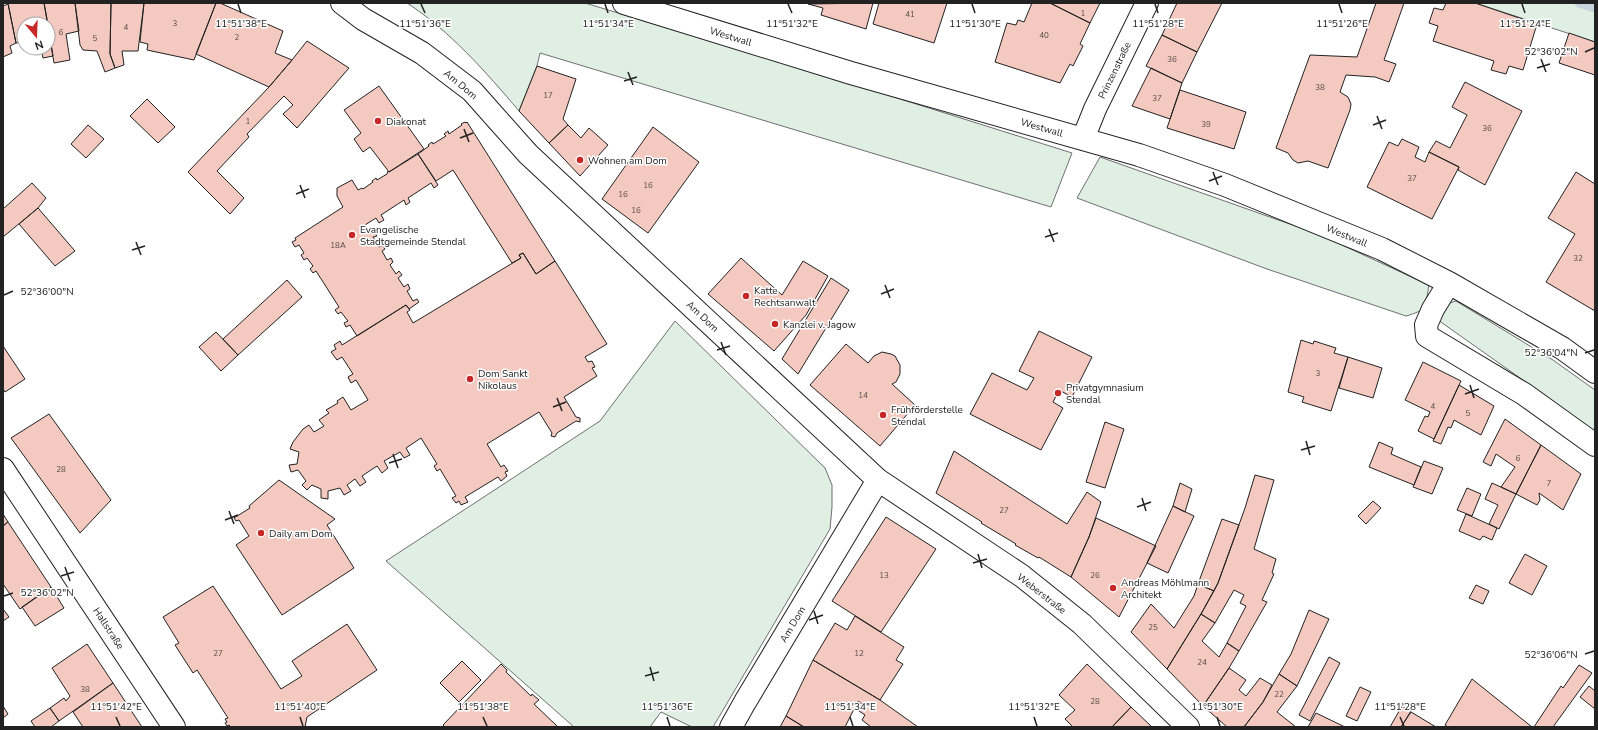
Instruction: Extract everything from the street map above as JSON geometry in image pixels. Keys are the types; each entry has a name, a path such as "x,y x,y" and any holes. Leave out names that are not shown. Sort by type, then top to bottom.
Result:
{"street":[{"name":"Am Dom","path":"342,3 363,18 422,53 472,91 528,154 878,480 731,727"},
{"name":"Westwall","path":"624,3 852,73 1139,155 1225,185 1382,249 1449,283 1562,348 1595,372"},
{"name":"Prinzenstraße","path":"1083,139 1095,109 1147,3"},
{"path":"1449,283 1433,309 1426,325 1427,336 1524,394 1595,445"},
{"name":"Hallstraße","path":"3,469 174,727"},
{"name":"Weberstraße","path":"878,480 1022,576 1076,620 1188,727"}],"green space":[{"path":"407,3 585,3 824,75 1072,153 1051,207 540,53 537,66 519,111 453,39"},
{"path":"1475,3 1595,3 1595,42"},
{"path":"1100,157 1318,234 1429,285 1426,302 1422,309 1418,312 1406,316 1267,269 1077,198"},
{"path":"1456,301 1553,360 1595,390 1595,431 1438,320 1446,304"},
{"path":"675,321 825,468 832,485 830,529 713,727 692,727 661,712 650,727 574,727 386,561 600,421"}],"building":[{"path":"8,3 44,3 46,16 16,16 16,43"},
{"path":"44,3 75,3 79,31 66,34 70,60 54,63 53,56 56,56 56,16 46,16"},
{"path":"75,3 111,3 110,54 115,68 105,72 97,51 83,50 80,45"},
{"path":"111,3 144,3 138,51 122,51 124,65 115,68 110,54"},
{"path":"144,3 216,3 194,60 147,50 148,44 140,42"},
{"path":"216,3 220,3 283,31 275,53 292,60 269,87 196,54"},
{"path":"873,3 866,29 821,15 823,8 808,4"},
{"path":"879,3 947,3 934,43 873,24"},
{"path":"1032,3 1050,3 1090,23 1080,44 1083,46 1073,66 1070,64 1060,83 995,62 1007,23 1016,25 1018,20 1024,22"},
{"path":"1050,3 1100,3 1090,23"},
{"path":"1177,3 1222,3 1197,52 1162,35"},
{"path":"1376,3 1404,3 1384,60 1396,64 1389,82 1375,77 1346,75 1340,92 1348,97 1351,104 1350,110 1328,168 1308,161 1298,163 1293,160 1288,153 1276,148 1310,55 1357,57"},
{"path":"1446,3 1475,3 1537,24 1523,70 1509,66 1506,74 1491,70 1494,61 1433,41 1438,26 1429,23 1434,8 1443,10"},
{"path":"8,4 16,43 10,46 12,53 3,57 3,6"},
{"path":"1569,33 1595,42 1595,75 1559,63"},
{"path":"1162,35 1197,52 1182,83 1146,66"},
{"path":"307,41 349,68 297,128 283,114 293,105 284,96 247,134 249,137 217,171 244,198 230,214 188,172 269,87"},
{"path":"43,56 53,56 43,58"},
{"path":"537,66 576,79 563,119 568,125 549,143 519,111"},
{"path":"1151,68 1182,83 1170,119 1132,106"},
{"path":"1465,82 1522,111 1485,185 1458,170 1459,167 1429,152 1436,141 1450,148 1467,115 1452,107"},
{"name":"Diakonat","path":"379,86 424,149 389,172 370,147 363,152 354,139 361,133 344,110"},
{"path":"1180,90 1246,112 1234,149 1167,128"},
{"path":"147,99 175,127 158,143 130,116"},
{"path":"467,122 555,261 536,274 523,253 519,255 521,258 512,263 453,170 436,181 418,154 432,142 433,144 446,136 444,134 448,131 449,134"},
{"path":"88,125 104,139 86,158 71,144"},
{"name":"Wohnen am Dom","path":"568,125 581,138 589,128 608,145 580,176 549,143"},
{"path":"653,127 699,162 648,233 602,199"},
{"path":"1402,139 1419,147 1415,157 1425,162 1429,152 1459,167 1432,219 1367,187 1389,142 1398,146"},
{"path":"418,154 438,185 434,188 431,183 408,198 410,202 406,205 404,200 381,215 384,220 379,223 376,218 365,225 370,233 374,231 377,236 373,237 379,247 383,245 385,249 382,251 387,260 391,258 393,262 390,265 396,274 399,271 402,275 398,278 404,287 408,284 410,289 407,291 413,301 417,299 419,302 409,309 406,305 357,336 350,325 346,327 344,323 348,321 341,312 338,314 335,310 339,307 316,271 313,273 310,269 313,266 307,258 304,260 301,255 304,253 299,245 295,247 292,242 296,240 295,238 343,207 337,196 337,188 352,180 358,190 363,189 376,178 377,180 387,174 388,171 389,172"},
{"path":"1576,172 1595,184 1595,311 1546,282 1575,234 1548,218"},
{"path":"32,183 46,198 38,208 3,237 3,209"},
{"path":"38,208 75,251 55,266 19,224"},
{"name":"Dom Sankt Nikolaus","path":"523,253 536,274 555,261 607,344 585,357 588,362 592,361 595,367 592,368 597,376 564,397 576,417 580,418 580,422 576,421 557,433 555,437 551,436 552,433 539,412 487,444 501,467 504,465 508,471 505,472 507,476 501,481 498,477 465,497 468,502 461,505 459,501 456,503 452,498 456,496 440,469 437,471 434,466 437,464 421,438 406,448 410,455 404,458 400,452 384,461 388,468 382,473 377,466 362,476 366,482 360,486 355,479 347,485 351,491 344,495 340,488 328,491 328,499 321,498 321,489 312,485 307,490 302,485 306,481 298,470 291,472 289,465 297,464 299,452 290,449 293,442 303,429 309,425 314,432 324,426 319,420 329,413 326,410 338,403 337,401 343,397 351,410 368,400 356,380 351,383 348,377 353,374 342,357 337,360 331,352 336,349 334,345 340,341 342,345 406,305 410,310 407,312 413,323 521,258 519,255"},
{"path":"741,258 782,295 803,261 828,276 806,315 774,351 708,294"},
{"path":"831,278 849,290 798,374 782,359"},
{"path":"287,280 302,297 238,355 223,339"},
{"path":"1039,331 1092,357 1072,397 1059,390 1053,402 1063,408 1041,450 970,414 992,373 1027,390 1034,378 1019,371"},
{"path":"216,332 238,355 221,371 199,347"},
{"path":"1301,340 1313,344 1314,341 1336,348 1334,353 1348,357 1331,411 1302,402 1304,397 1288,392"},
{"path":"846,344 868,363 874,356 882,352 895,356 900,365 900,374 896,382 892,384 915,405 880,446 810,385"},
{"path":"3,346 25,379 5,392 3,389"},
{"path":"1348,357 1382,368 1373,398 1339,388"},
{"path":"1423,362 1461,381 1434,439 1418,431 1425,416 1428,417 1430,412 1405,400"},
{"path":"1459,385 1494,406 1481,435 1454,420 1451,428 1448,427 1441,444 1433,441"},
{"path":"49,414 111,500 80,533 11,438"},
{"path":"1505,419 1541,445 1516,494 1501,487 1515,467 1496,454 1491,466 1483,462"},
{"path":"1105,422 1124,429 1105,488 1086,482"},
{"path":"1379,442 1393,448 1391,454 1421,467 1414,485 1369,467"},
{"path":"1541,445 1581,474 1563,510 1539,493 1540,500 1537,505 1516,494"},
{"path":"954,451 1067,524 1087,492 1101,502 1089,537 1071,577 1039,557 1038,558 1015,545 1016,544 936,493"},
{"path":"1424,461 1443,468 1432,494 1413,487"},
{"path":"1255,475 1274,480 1254,549 1276,559 1272,573 1274,574 1262,600 1267,602 1239,651 1227,643 1246,606 1240,603 1244,595 1234,590 1215,623 1201,614 1218,583 1245,508"},
{"path":"279,480 335,519 327,525 354,568 282,615 236,545 249,536 239,520 236,521 234,518 250,508 249,506"},
{"path":"1180,483 1192,489 1185,512 1173,506"},
{"path":"1492,483 1516,494 1499,529 1489,524 1498,505 1485,499"},
{"path":"1467,488 1481,494 1472,516 1457,510"},
{"path":"1373,501 1381,508 1366,524 1358,516"},
{"path":"1173,506 1194,516 1168,573 1147,563"},
{"path":"3,514 8,522 3,526"},
{"path":"1466,514 1497,528 1492,540 1483,536 1480,540 1459,531"},
{"path":"886,517 936,549 881,632 832,601"},
{"path":"1096,518 1156,546 1119,617 1071,577"},
{"path":"1222,519 1239,525 1214,591 1198,584"},
{"path":"8,522 51,587 20,609 3,584 3,526"},
{"path":"1525,554 1547,566 1532,595 1509,583"},
{"path":"1198,584 1214,591 1167,669 1131,632 1151,604 1174,628 1194,596"},
{"path":"1476,585 1489,591 1483,604 1469,598"},
{"path":"213,586 281,689 302,676 292,661 347,624 377,670 307,717 305,727 227,726 225,719 228,718 197,670 193,673 175,645 179,643 163,617"},
{"path":"51,587 64,608 35,626 22,607"},
{"path":"3,609 9,617 3,621"},
{"path":"1309,610 1329,619 1297,686 1279,674 1291,654"},
{"path":"1201,614 1215,623 1202,641 1219,657 1227,643 1239,651 1203,706 1167,669"},
{"path":"855,616 904,647 896,660 903,664 880,700 813,660 835,623 847,630"},
{"path":"87,644 113,683 59,721 50,708 64,698 66,701 70,696 52,668"},
{"path":"1329,657 1340,663 1310,721 1299,715"},
{"path":"813,660 880,700 918,727 871,727 862,720 865,715 859,711 863,705 858,701 845,727 804,727 786,716"},
{"path":"462,661 481,680 459,702 440,683"},
{"path":"501,664 507,670 506,672 531,696 532,694 539,700 534,704 558,727 445,727 443,725"},
{"path":"1087,664 1131,707 1112,727 1073,727 1065,719 1075,710 1059,695"},
{"path":"1579,665 1592,673 1553,727 1534,727 1561,686 1563,688"},
{"path":"1229,668 1246,680 1239,690 1246,696 1260,678 1272,685 1263,702 1244,727 1227,727 1203,706"},
{"path":"1279,674 1297,686 1277,712 1296,727 1244,727 1263,702"},
{"path":"1472,679 1532,727 1448,727 1445,725"},
{"path":"113,683 142,727 83,727 73,712"},
{"path":"1589,686 1595,691 1595,709 1580,697"},
{"path":"1360,687 1371,692 1357,721 1346,716"},
{"path":"3,706 8,714 3,718"},
{"path":"1402,706 1411,711 1401,727 1390,727"},
{"path":"1131,707 1152,727 1112,727"},
{"path":"50,708 59,721 51,727 35,727 31,721"},
{"path":"1411,712 1436,727 1401,727"},
{"path":"1316,713 1345,727 1308,727"},
{"path":"786,716 804,727 780,727"}],"waterway":[{"path":"1579,3 1595,8"}],"place":[{"name":"Diakonat","path":"378,121"},
{"name":"Wohnen am Dom","path":"580,160"},
{"name":"Evangelische Stadtgemeinde Stendal","path":"352,235"},
{"name":"Katte Rechtsanwalt","path":"746,296"},
{"name":"Kanzlei v. Jagow","path":"775,324"},
{"name":"Dom Sankt Nikolaus","path":"470,379"},
{"name":"Privatgymnasium Stendal","path":"1058,393"},
{"name":"Frühförderstelle Stendal","path":"883,415"},
{"name":"Daily am Dom","path":"261,533"},
{"name":"Andreas Möhlmann Architekt","path":"1113,588"}]}
